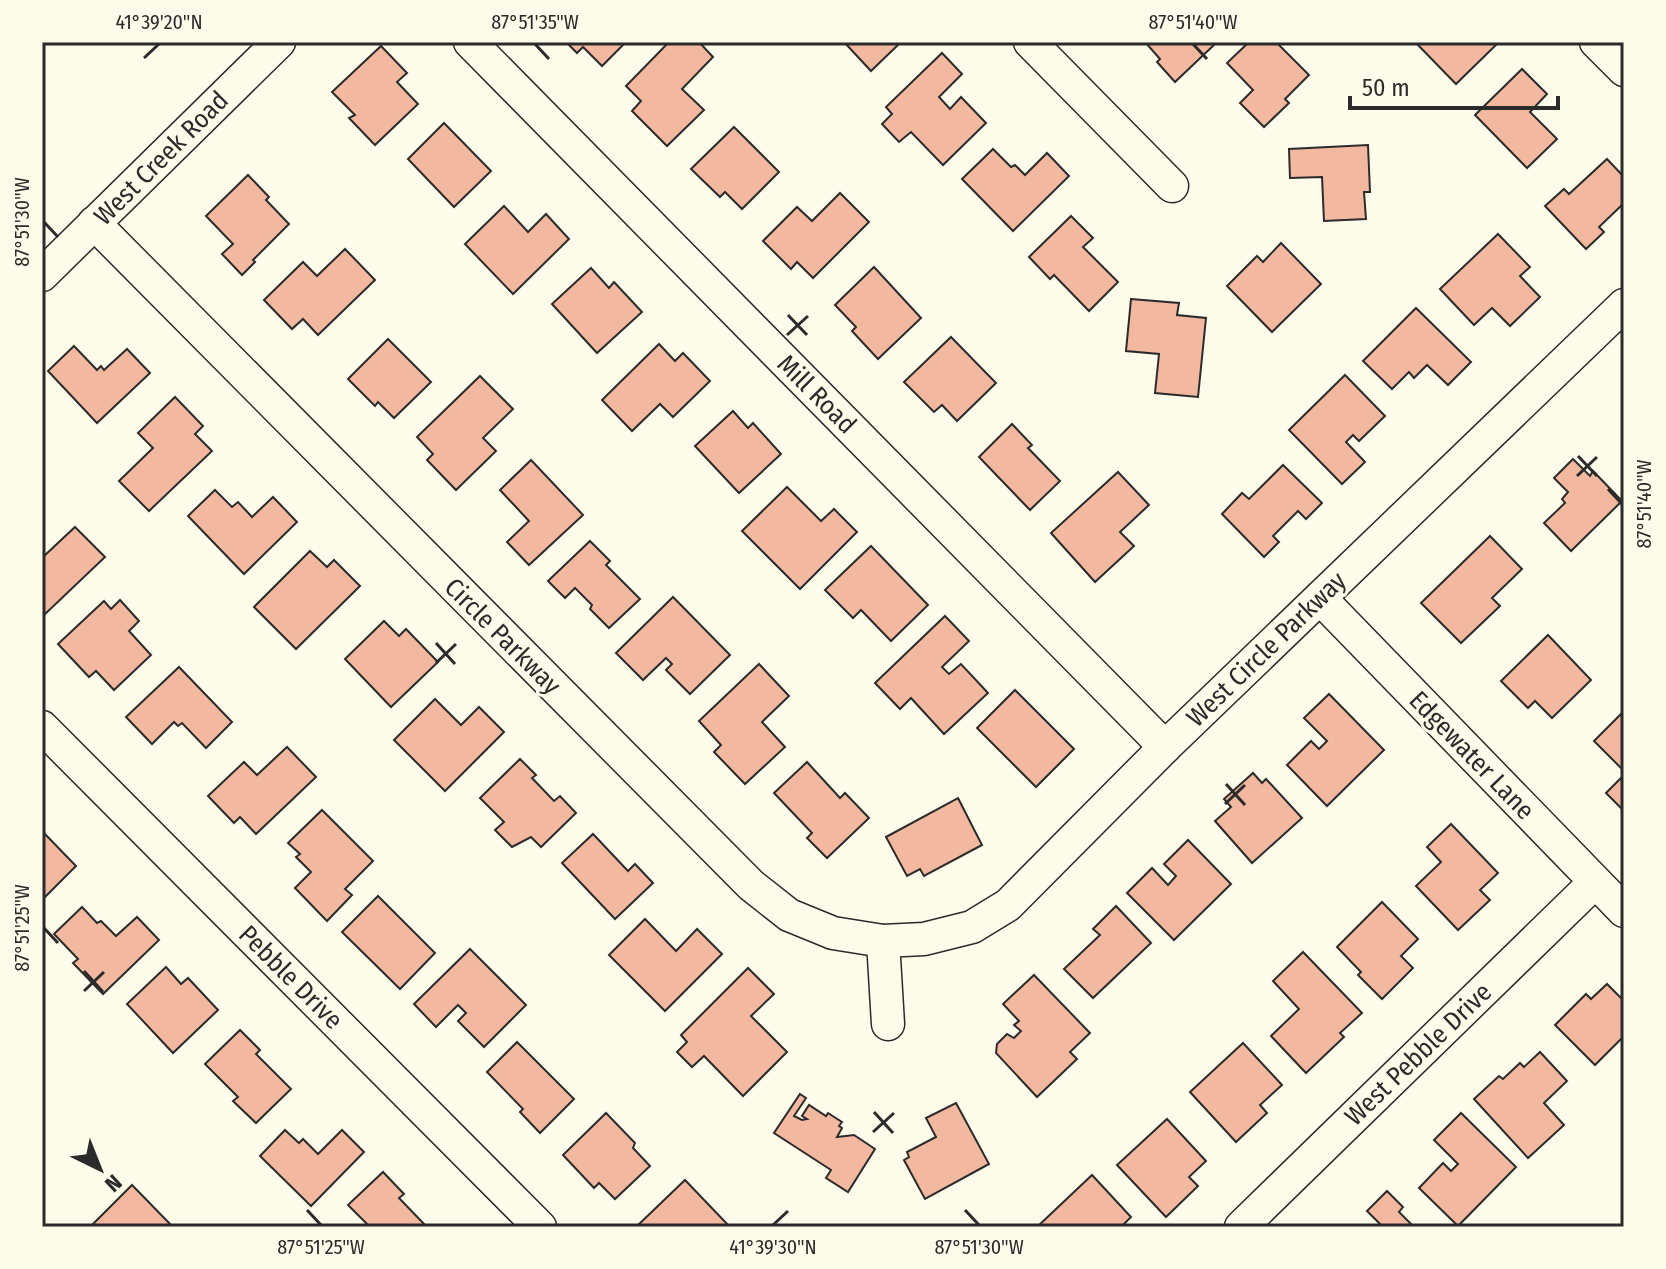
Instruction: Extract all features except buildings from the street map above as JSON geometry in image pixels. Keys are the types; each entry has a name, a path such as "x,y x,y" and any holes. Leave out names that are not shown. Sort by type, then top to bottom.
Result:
{"street":[{"name":"West Creek Road","path":"42,275 279,42"},
{"name":"Mill Road","path":"470,42 1165,747"},
{"path":"1030,42 1172,186"},
{"path":"1596,42 1624,70"},
{"name":"Circle Parkway","path":"94,223 751,885 789,915 833,933 883,941"},
{"name":"West Circle Parkway","path":"883,941 924,939 972,927 1008,905 1165,747 1624,305"},
{"name":"Edgewater Lane","path":"1320,598 1624,911"},
{"name":"Pebble Drive","path":"42,727 540,1227"},
{"name":"West Pebble Drive","path":"1241,1227 1595,882"},
{"path":"883,941 888,1024"}]}
